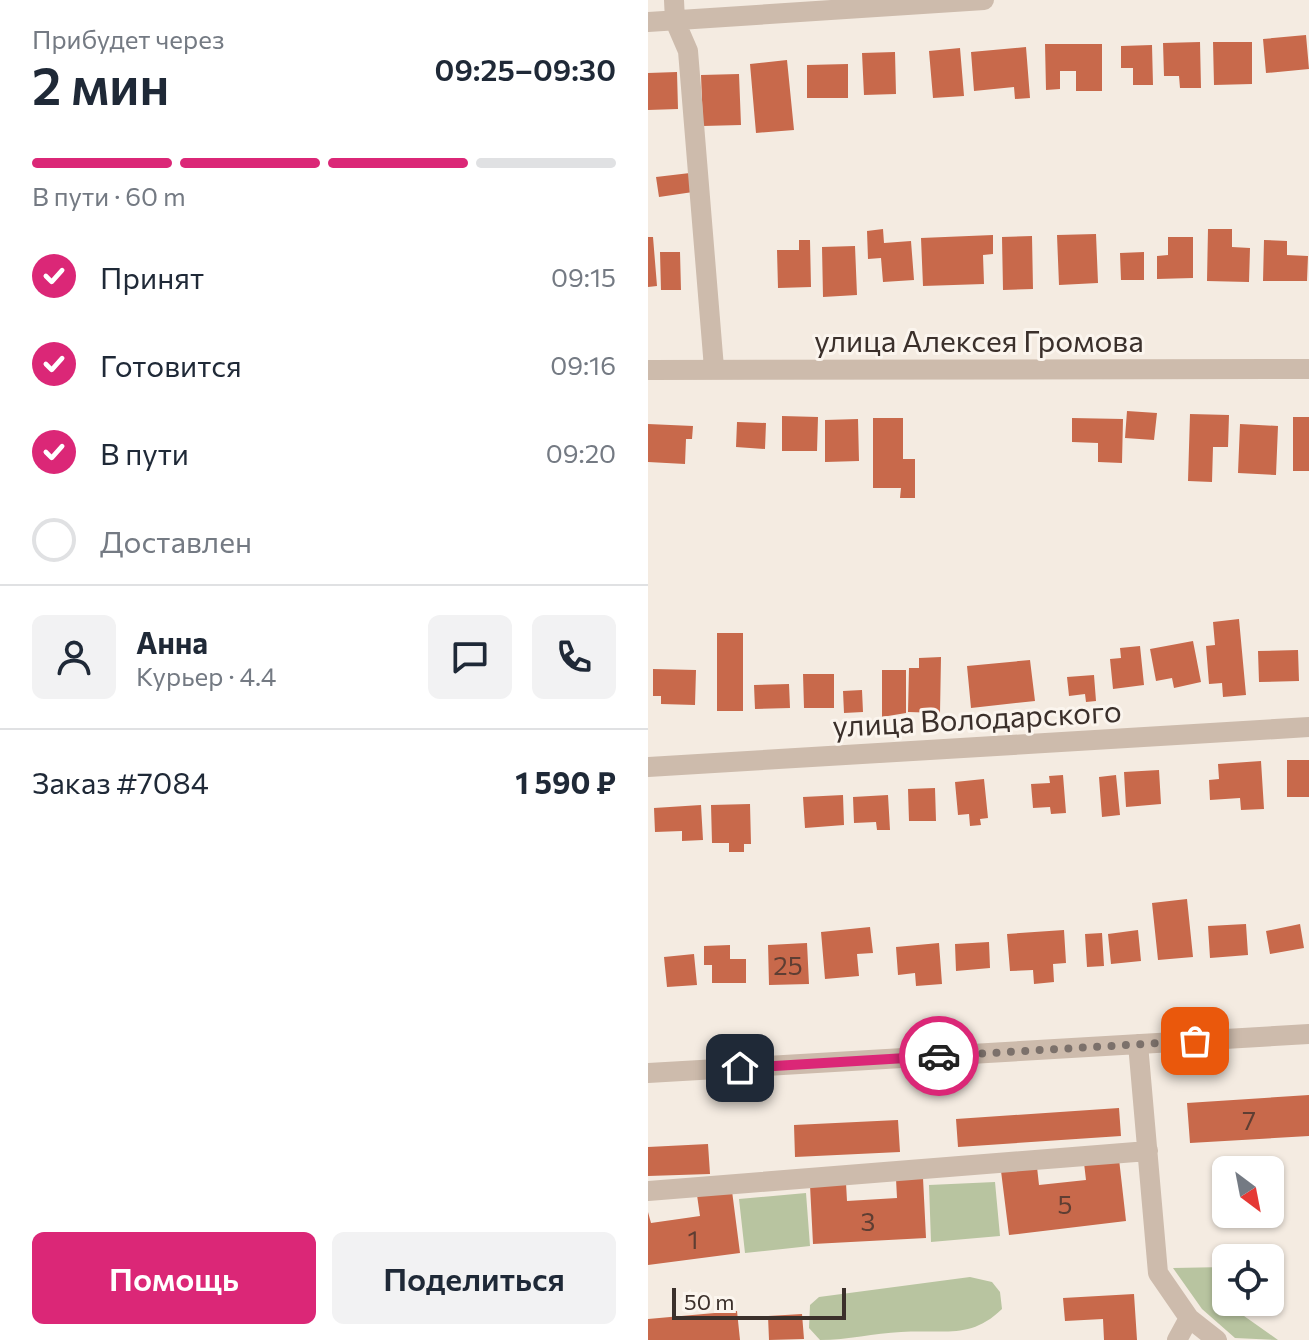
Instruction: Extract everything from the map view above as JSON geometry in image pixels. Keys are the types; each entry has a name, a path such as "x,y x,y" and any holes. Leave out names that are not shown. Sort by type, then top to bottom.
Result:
{"street":[{"path":"648,22 675,10 984,0"},
{"path":"675,10 688,51 714,368"},
{"name":"улица Алексея Громова","path":"648,370 1309,369"},
{"name":"улица Володарского","path":"648,767 1309,727"},
{"path":"648,1073 1309,1034"},
{"path":"1138,1044 1158,1273 1189,1318 1217,1340"},
{"path":"648,1191 1148,1151"},
{"path":"1177,1340 1189,1318"}],"green space":[{"path":"995,1182 1000,1236 931,1242 929,1185"},
{"path":"806,1193 810,1246 745,1253 739,1199"},
{"path":"1212,1267 1212,1316 1244,1316 1278,1340 1235,1338 1202,1309 1173,1268"},
{"path":"970,1277 992,1282 1000,1292 1002,1309 990,1319 967,1329 820,1340 809,1328 810,1305 819,1297"}],"building":[{"path":"1306,35 1309,69 1266,73 1263,39"},
{"path":"1200,42 1201,88 1180,88 1179,76 1164,76 1163,43"},
{"path":"1213,42 1252,42 1252,84 1214,85"},
{"path":"1045,44 1102,44 1102,91 1076,91 1076,71 1060,71 1060,89 1046,90"},
{"path":"1152,45 1153,85 1133,85 1133,68 1121,68 1121,46"},
{"path":"1026,47 1030,98 1015,99 1014,87 974,91 971,52"},
{"path":"960,48 964,96 933,98 929,51"},
{"path":"895,52 896,94 864,95 862,53"},
{"path":"787,60 794,130 756,133 750,64"},
{"path":"848,64 848,98 807,98 807,65"},
{"path":"677,72 678,109 648,110 648,73"},
{"path":"739,74 741,125 703,126 701,75"},
{"path":"690,173 693,192 659,197 656,177"},
{"path":"883,229 884,243 911,241 914,280 883,282 881,258 868,259 867,231"},
{"path":"1208,229 1232,229 1232,247 1250,248 1249,282 1207,281"},
{"path":"1096,234 1098,283 1059,285 1057,235"},
{"path":"993,235 993,254 983,255 984,284 923,286 921,238"},
{"path":"1032,236 1033,289 1003,290 1002,237"},
{"path":"648,237 653,237 657,286 648,287"},
{"path":"1168,237 1193,237 1193,278 1157,279 1157,256 1168,255"},
{"path":"799,240 810,240 811,287 778,288 777,250 799,250"},
{"path":"1264,240 1287,241 1287,255 1308,256 1307,281 1263,281"},
{"path":"855,246 857,295 823,297 822,247"},
{"path":"660,252 680,252 681,290 661,290"},
{"path":"1144,252 1144,280 1121,280 1120,253"},
{"path":"1127,411 1157,413 1154,440 1125,438"},
{"path":"1190,414 1229,415 1228,447 1213,447 1212,482 1188,481"},
{"path":"782,416 818,417 817,451 782,451"},
{"path":"1293,417 1309,417 1309,471 1293,471"},
{"path":"873,418 903,418 903,459 915,459 915,498 900,498 901,488 873,488"},
{"path":"1072,418 1123,419 1122,463 1098,462 1098,443 1072,442"},
{"path":"858,419 859,461 825,462 825,420"},
{"path":"737,422 766,423 765,449 736,447"},
{"path":"648,424 693,426 692,439 686,439 685,464 648,462"},
{"path":"1240,424 1278,426 1276,475 1238,473"},
{"path":"1239,619 1246,695 1223,697 1222,683 1209,684 1206,646 1215,645 1213,622"},
{"path":"717,633 743,633 743,711 717,711"},
{"path":"1193,641 1201,682 1174,688 1172,678 1156,681 1150,649"},
{"path":"1140,646 1144,685 1113,689 1110,659 1121,658 1120,648"},
{"path":"1298,650 1299,681 1259,682 1258,651"},
{"path":"941,657 940,713 908,712 909,668 919,668 919,658"},
{"path":"1030,660 1035,701 971,708 967,666"},
{"path":"653,669 696,670 695,705 661,704 661,696 653,696"},
{"path":"882,670 906,670 906,713 882,717"},
{"path":"803,674 834,674 834,708 804,708"},
{"path":"1094,675 1096,701 1086,702 1085,694 1069,696 1067,677"},
{"path":"789,684 790,708 755,709 754,685"},
{"path":"862,690 863,712 844,713 843,691"},
{"path":"1287,760 1309,760 1309,797 1287,797"},
{"path":"1261,761 1264,809 1241,810 1240,798 1210,800 1209,780 1219,779 1218,764"},
{"path":"1159,770 1161,804 1126,807 1124,772"},
{"path":"1063,775 1066,813 1051,814 1050,807 1033,808 1031,784 1050,783 1049,776"},
{"path":"1116,775 1120,815 1102,817 1099,777"},
{"path":"984,779 988,818 980,819 981,825 970,826 969,814 958,815 955,782"},
{"path":"935,788 936,821 909,821 908,789"},
{"path":"843,795 844,825 805,828 803,797"},
{"path":"888,795 890,830 877,830 876,822 854,823 853,797"},
{"path":"750,804 751,844 744,844 744,852 729,852 729,843 712,843 711,805"},
{"path":"701,805 703,840 682,841 682,831 655,832 654,808"},
{"path":"1187,899 1193,957 1158,960 1152,903"},
{"path":"1246,924 1248,955 1210,958 1208,926"},
{"path":"1300,924 1304,948 1270,954 1266,931"},
{"path":"870,927 873,953 857,954 859,976 825,979 821,932"},
{"path":"1064,930 1066,963 1053,964 1054,982 1034,984 1033,970 1010,971 1007,934"},
{"path":"1138,930 1141,961 1111,964 1108,934"},
{"path":"1102,933 1104,966 1087,967 1085,934"},
{"path":"989,942 990,968 956,971 955,944"},
{"path":"807,943 809,984 769,985 768,945"},
{"path":"939,943 942,984 916,986 915,973 898,975 896,947"},
{"path":"730,945 730,959 746,959 746,983 712,983 712,965 704,965 704,946"},
{"path":"694,954 697,985 667,987 664,957"},
{"path":"1309,1095 1309,1136 1190,1143 1187,1103"},
{"path":"1119,1108 1121,1136 958,1147 956,1119"},
{"path":"898,1120 900,1152 795,1157 794,1125"},
{"path":"708,1144 710,1174 648,1176 648,1147"},
{"path":"1119,1159 1126,1221 1009,1235 1001,1171 1037,1167 1039,1185 1086,1180 1084,1163"},
{"path":"923,1178 926,1238 813,1244 810,1185 846,1183 847,1201 897,1198 896,1179"},
{"path":"732,1191 740,1253 648,1265 648,1212 651,1223 700,1216 697,1195"},
{"path":"1134,1294 1137,1340 1104,1340 1103,1319 1065,1321 1063,1298"},
{"path":"737,1311 740,1340 648,1340 648,1319"},
{"path":"802,1314 804,1339 769,1340 768,1316"}],"way so far":[{"path":"939,1056 1195,1041"}],"route":[{"path":"740,1068 939,1056"}]}
